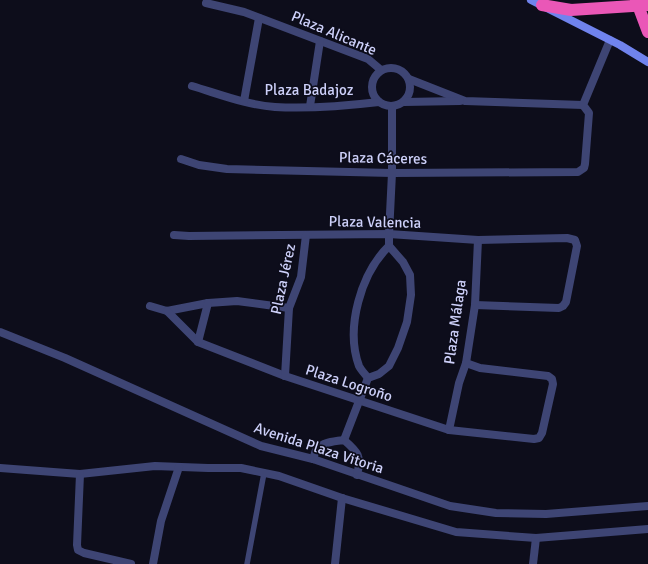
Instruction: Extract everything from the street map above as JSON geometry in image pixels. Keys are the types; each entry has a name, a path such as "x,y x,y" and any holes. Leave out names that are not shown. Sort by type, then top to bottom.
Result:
{"highway":[{"path":"536,3 571,10 641,4 648,32"}],"street":[{"name":"Plaza Alicante","path":"206,3 244,12 368,59 382,70"},
{"path":"536,3 610,40 647,61"},
{"path":"244,101 259,18"},
{"path":"404,102 410,91 409,79 406,73 394,68 382,70 373,79 372,92 375,98 385,105 392,106 404,102 465,101 583,105 610,40"},
{"path":"310,106 320,41"},
{"path":"409,79 465,101"},
{"name":"Plaza Badajoz","path":"192,86 244,101 274,107 338,106 380,102"},
{"name":"Plaza Cáceres","path":"181,159 199,165 227,169 392,173 578,172 584,168 589,113 583,105"},
{"path":"344,440 368,378 379,374 389,366 398,348 407,322 411,295 410,275 403,262 389,246 392,173 392,106"},
{"name":"Plaza Valencia","path":"174,235 389,234 478,240 567,238 574,240 577,246 566,302 563,306 558,308 475,306"},
{"name":"Plaza Jérez","path":"285,376 289,308 301,277 306,235"},
{"name":"Plaza Málaga","path":"449,430 459,383 466,363 475,306 478,240"},
{"path":"368,378 359,367 355,352 354,324 358,300 372,267 380,255 389,246"},
{"path":"150,306 166,311 208,303 237,301 289,308"},
{"path":"198,342 208,303"},
{"name":"Plaza Logroño","path":"166,311 198,342 285,376 449,430 534,439 539,438 542,433 553,384 552,379 548,376 480,368 466,363"},
{"name":"Avenida Plaza Vitoria","path":"0,332 65,358 261,446 313,459 450,506 496,513 546,514 648,506"},
{"path":"313,459 317,449 321,446 330,442 344,440 355,449 359,457 357,475"},
{"path":"0,468 80,474 154,466 241,468 279,476 342,498 456,532 536,538 648,529"},
{"path":"153,564 161,521 178,467"},
{"path":"80,474 78,550 84,553 131,564"},
{"path":"335,564 342,498"},
{"path":"533,564 536,538"}],"lane":[{"path":"247,564 264,473"}]}
